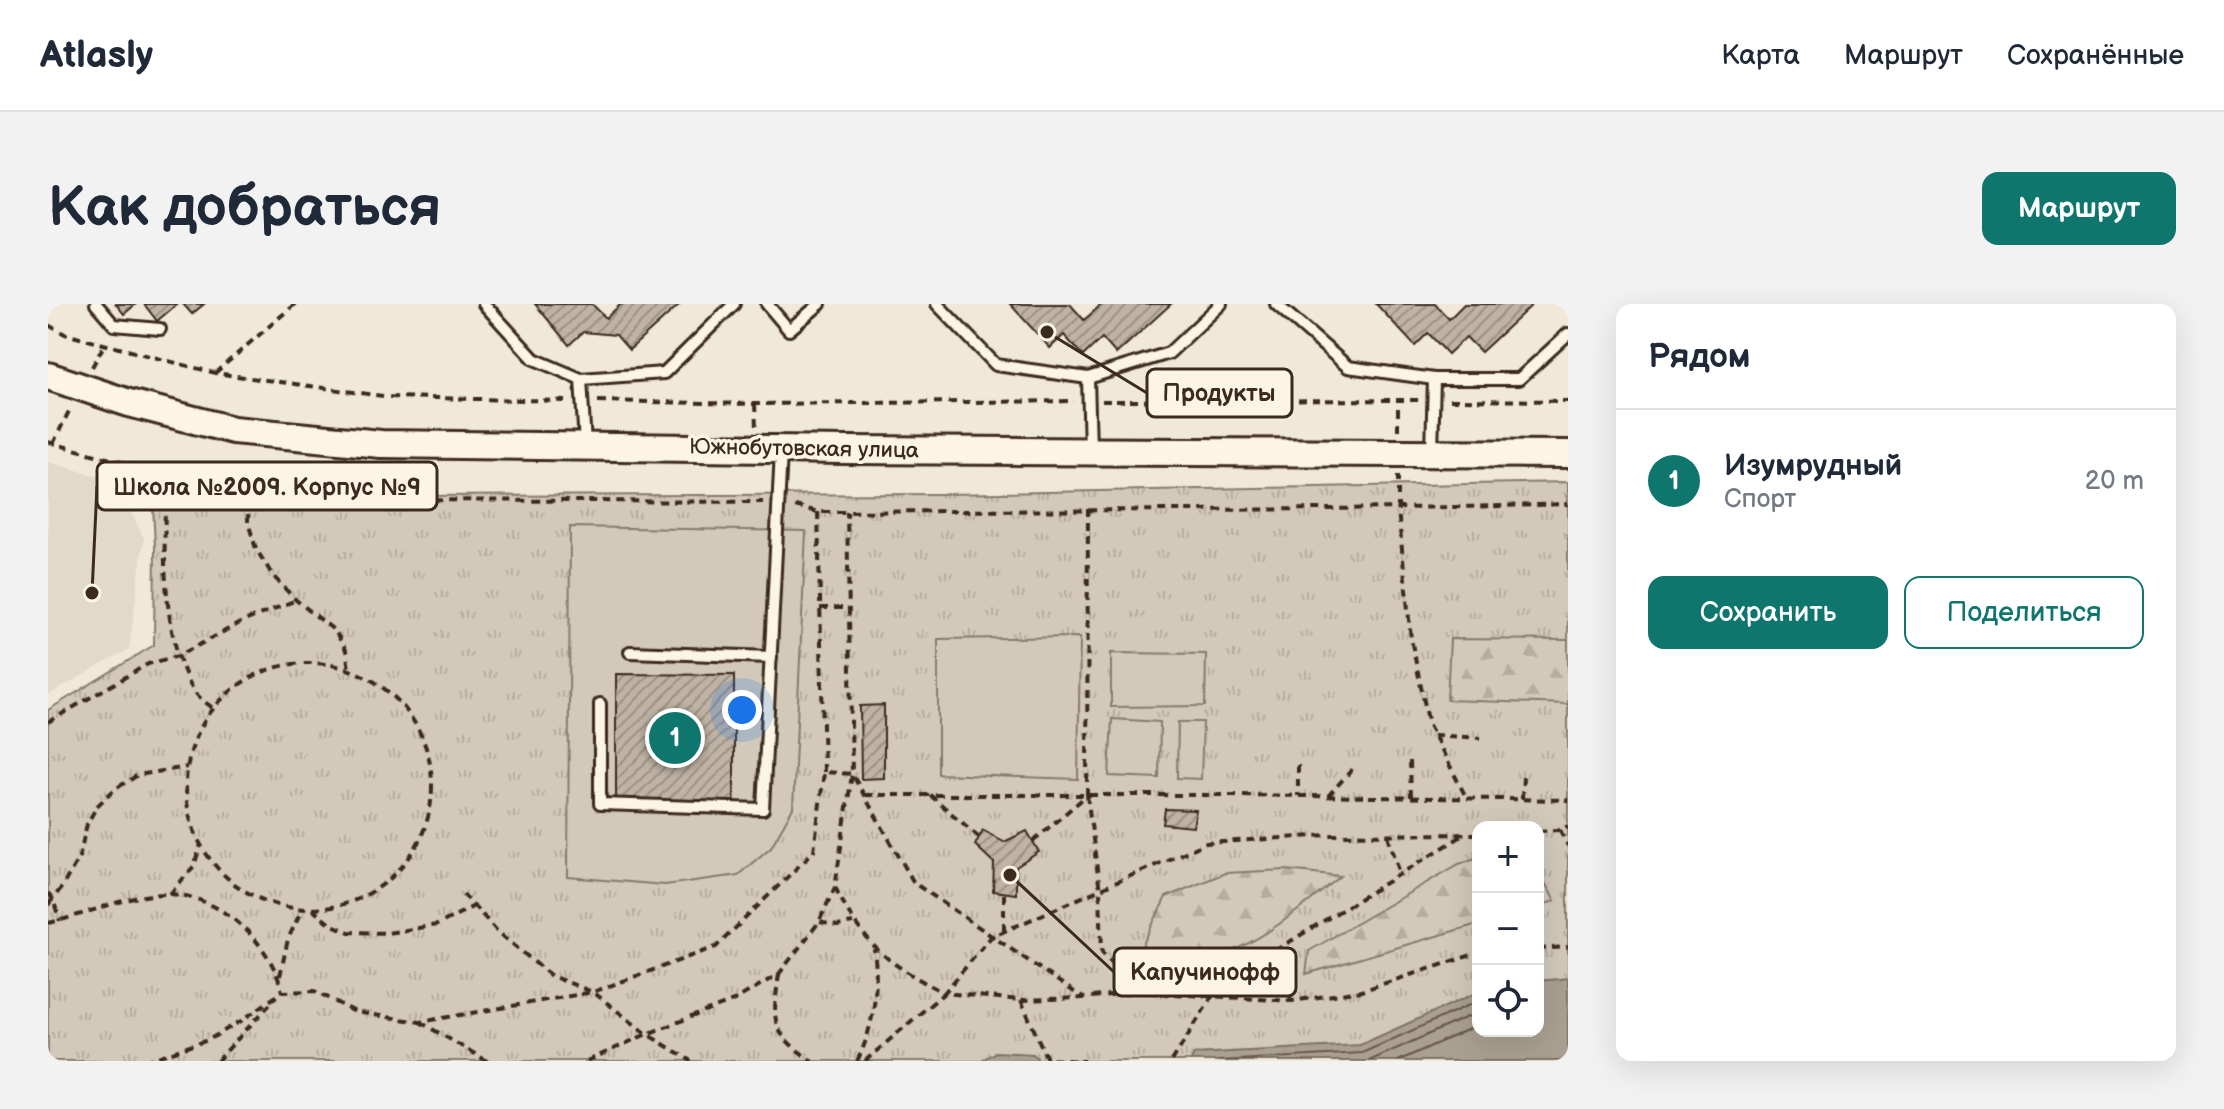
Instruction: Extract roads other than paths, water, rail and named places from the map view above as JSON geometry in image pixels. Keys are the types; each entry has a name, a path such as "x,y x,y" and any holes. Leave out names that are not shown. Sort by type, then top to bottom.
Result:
{"street":[{"name":"Южнобутовская улица","path":"48,376 129,403 233,430 381,444 1568,454"}],"lane":[{"path":"96,304 114,325 160,329"},
{"path":"484,304 534,359 581,379 664,373 734,304"},
{"path":"767,304 789,330 820,304"},
{"path":"937,304 996,365 1088,378 1169,353 1221,304"},
{"path":"1276,304 1348,367 1434,379 1519,379 1568,334"},
{"path":"1088,378 1090,451"},
{"path":"581,379 585,447"},
{"path":"1432,453 1434,379"},
{"path":"600,704 600,804 763,809 781,449"},
{"path":"630,652 771,657"}],"water":[{"path":"1568,978 1568,1061 1191,1061 1194,1054 1360,1045 1472,995 1472,1037 1544,1037 1544,980"},
{"path":"996,1052 1033,1054 1039,1061 980,1061"}],"place":[{"name":"Продукты","path":"1047,332"},
{"name":"Школа №2009. Корпус №9","path":"92,593"},
{"name":"Изумрудный","path":"675,738"},
{"name":"Капучинофф","path":"1010,875"}]}
